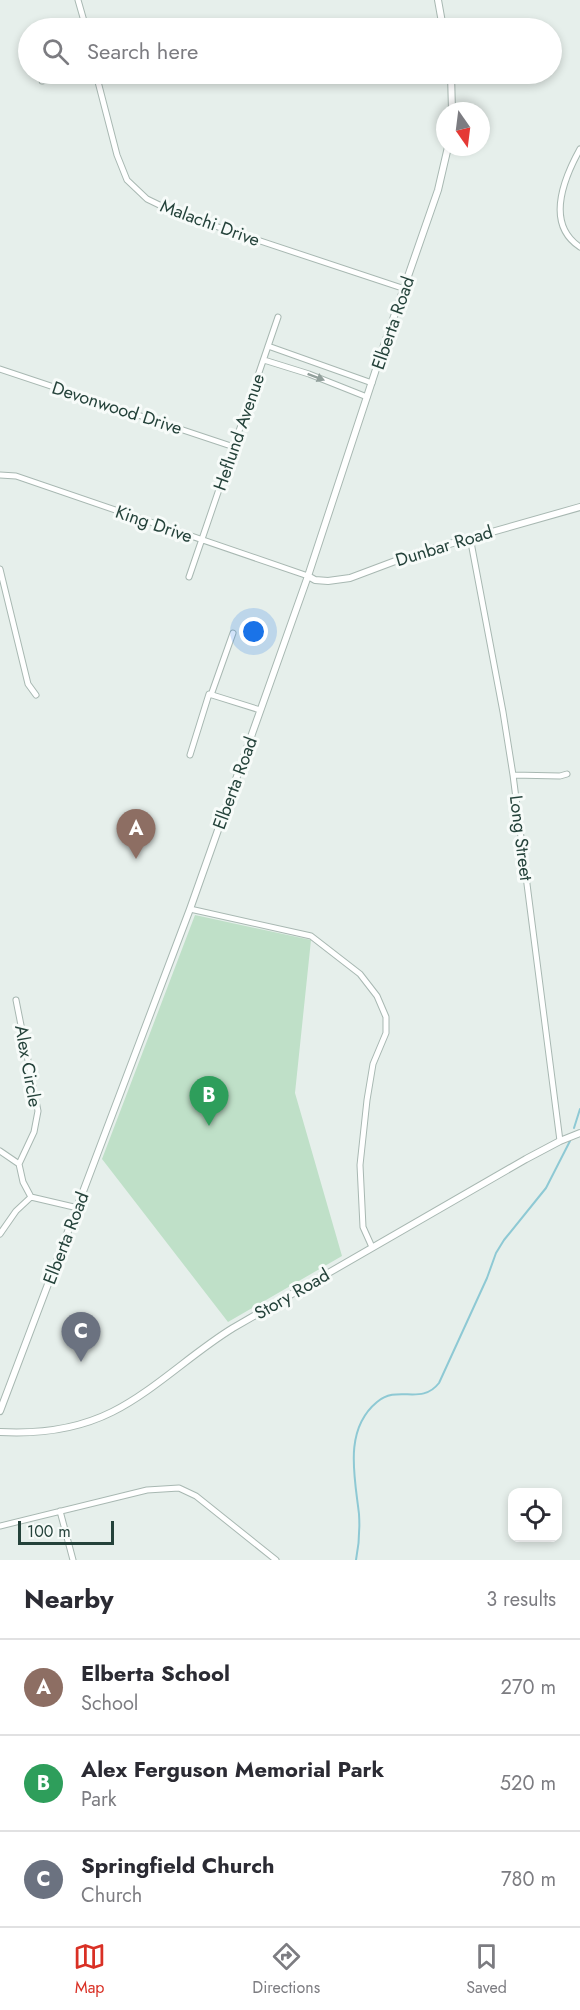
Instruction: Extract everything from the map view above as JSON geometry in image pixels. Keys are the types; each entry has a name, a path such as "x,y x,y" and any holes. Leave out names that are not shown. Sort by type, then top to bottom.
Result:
{"street":[{"path":"78,0 83,18"},
{"path":"438,0 441,18"},
{"name":"Malachi Drive","path":"99,84 127,180 147,199 176,213 405,289"},
{"path":"452,84 453,102"},
{"path":"580,149 563,192 560,219 565,232 580,247"},
{"name":"Elberta Road","path":"0,1411 78,1208 261,710 405,289 438,190 446,156"},
{"path":"264,360 278,317"},
{"path":"268,346 372,383"},
{"name":"Heflund Avenue","path":"189,577 264,360 309,374 367,397"},
{"name":"Devonwood Drive","path":"0,369 234,447"},
{"name":"King Drive","path":"0,475 16,476 308,576"},
{"name":"Dunbar Road","path":"308,576 315,580 328,581 350,578 404,557 580,507"},
{"name":"Long Street","path":"470,537 513,775 560,1141"},
{"path":"0,569 28,684 36,695"},
{"path":"190,755 209,694 211,695 233,633"},
{"path":"211,695 261,710"},
{"path":"513,775 560,776 567,774"},
{"path":"189,909 311,936 360,975 377,996 386,1017 386,1033 373,1064 360,1165 363,1227 372,1247"},
{"name":"Alex Circle","path":"16,1000 38,1110 34,1132 19,1164"},
{"name":"Story Road","path":"0,1432 24,1433 79,1425 112,1412 150,1387 204,1346 372,1247 560,1141 580,1133"},
{"path":"0,1151 19,1164 23,1182 31,1197 78,1208"},
{"path":"0,1234 16,1211 31,1197"},
{"path":"0,1526 147,1490 179,1488 196,1496 263,1552 276,1560"},
{"path":"60,1511 73,1560"}],"green space":[{"path":"195,915 311,940 295,1093 342,1256 228,1322 102,1159"}],"waterway":[{"path":"574,1128 580,1109"},
{"path":"356,1560 359,1520 354,1455 359,1426 366,1413 385,1397 425,1393 439,1383 496,1253 546,1188 570,1141"}],"place":[{"name":"Elberta School","path":"136,859"},
{"name":"Alex Ferguson Memorial Park","path":"209,1126"},
{"name":"Springfield Church","path":"81,1362"}]}
